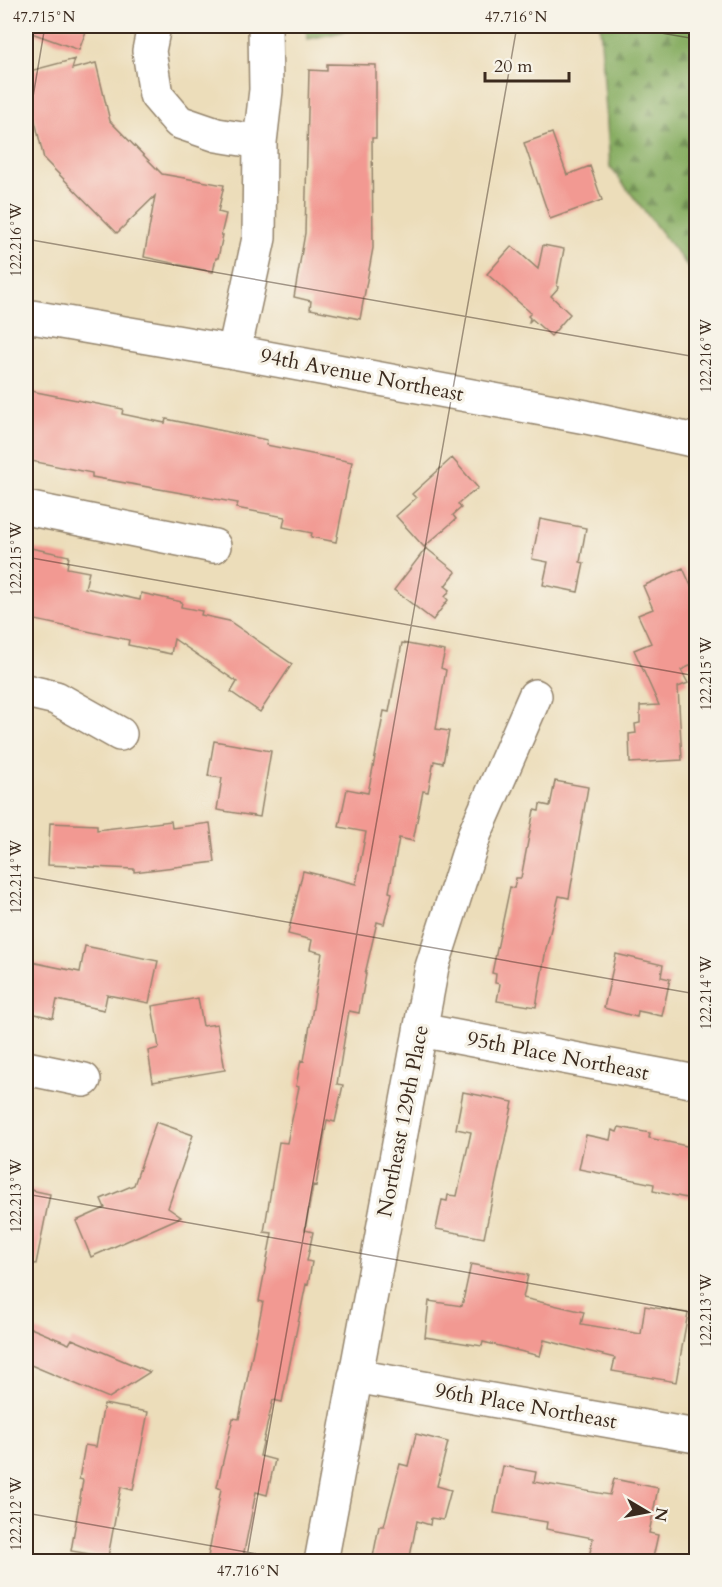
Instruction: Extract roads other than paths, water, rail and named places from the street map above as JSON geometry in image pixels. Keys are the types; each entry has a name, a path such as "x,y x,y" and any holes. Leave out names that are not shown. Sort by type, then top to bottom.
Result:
{"street":[{"path":"154,26 149,51 156,95 179,122 217,135 260,142"},
{"path":"234,352 259,238 260,142 267,90 265,26"},
{"name":"94th Avenue Northeast","path":"26,316 586,417 696,441"},
{"path":"26,508 214,546"},
{"path":"26,691 56,698 120,734"},
{"name":"Northeast 129th Place","path":"321,1562 432,967 475,833 535,696"},
{"name":"95th Place Northeast","path":"420,1029 696,1082"},
{"path":"26,1068 84,1080"},
{"name":"96th Place Northeast","path":"355,1376 696,1436"}]}
